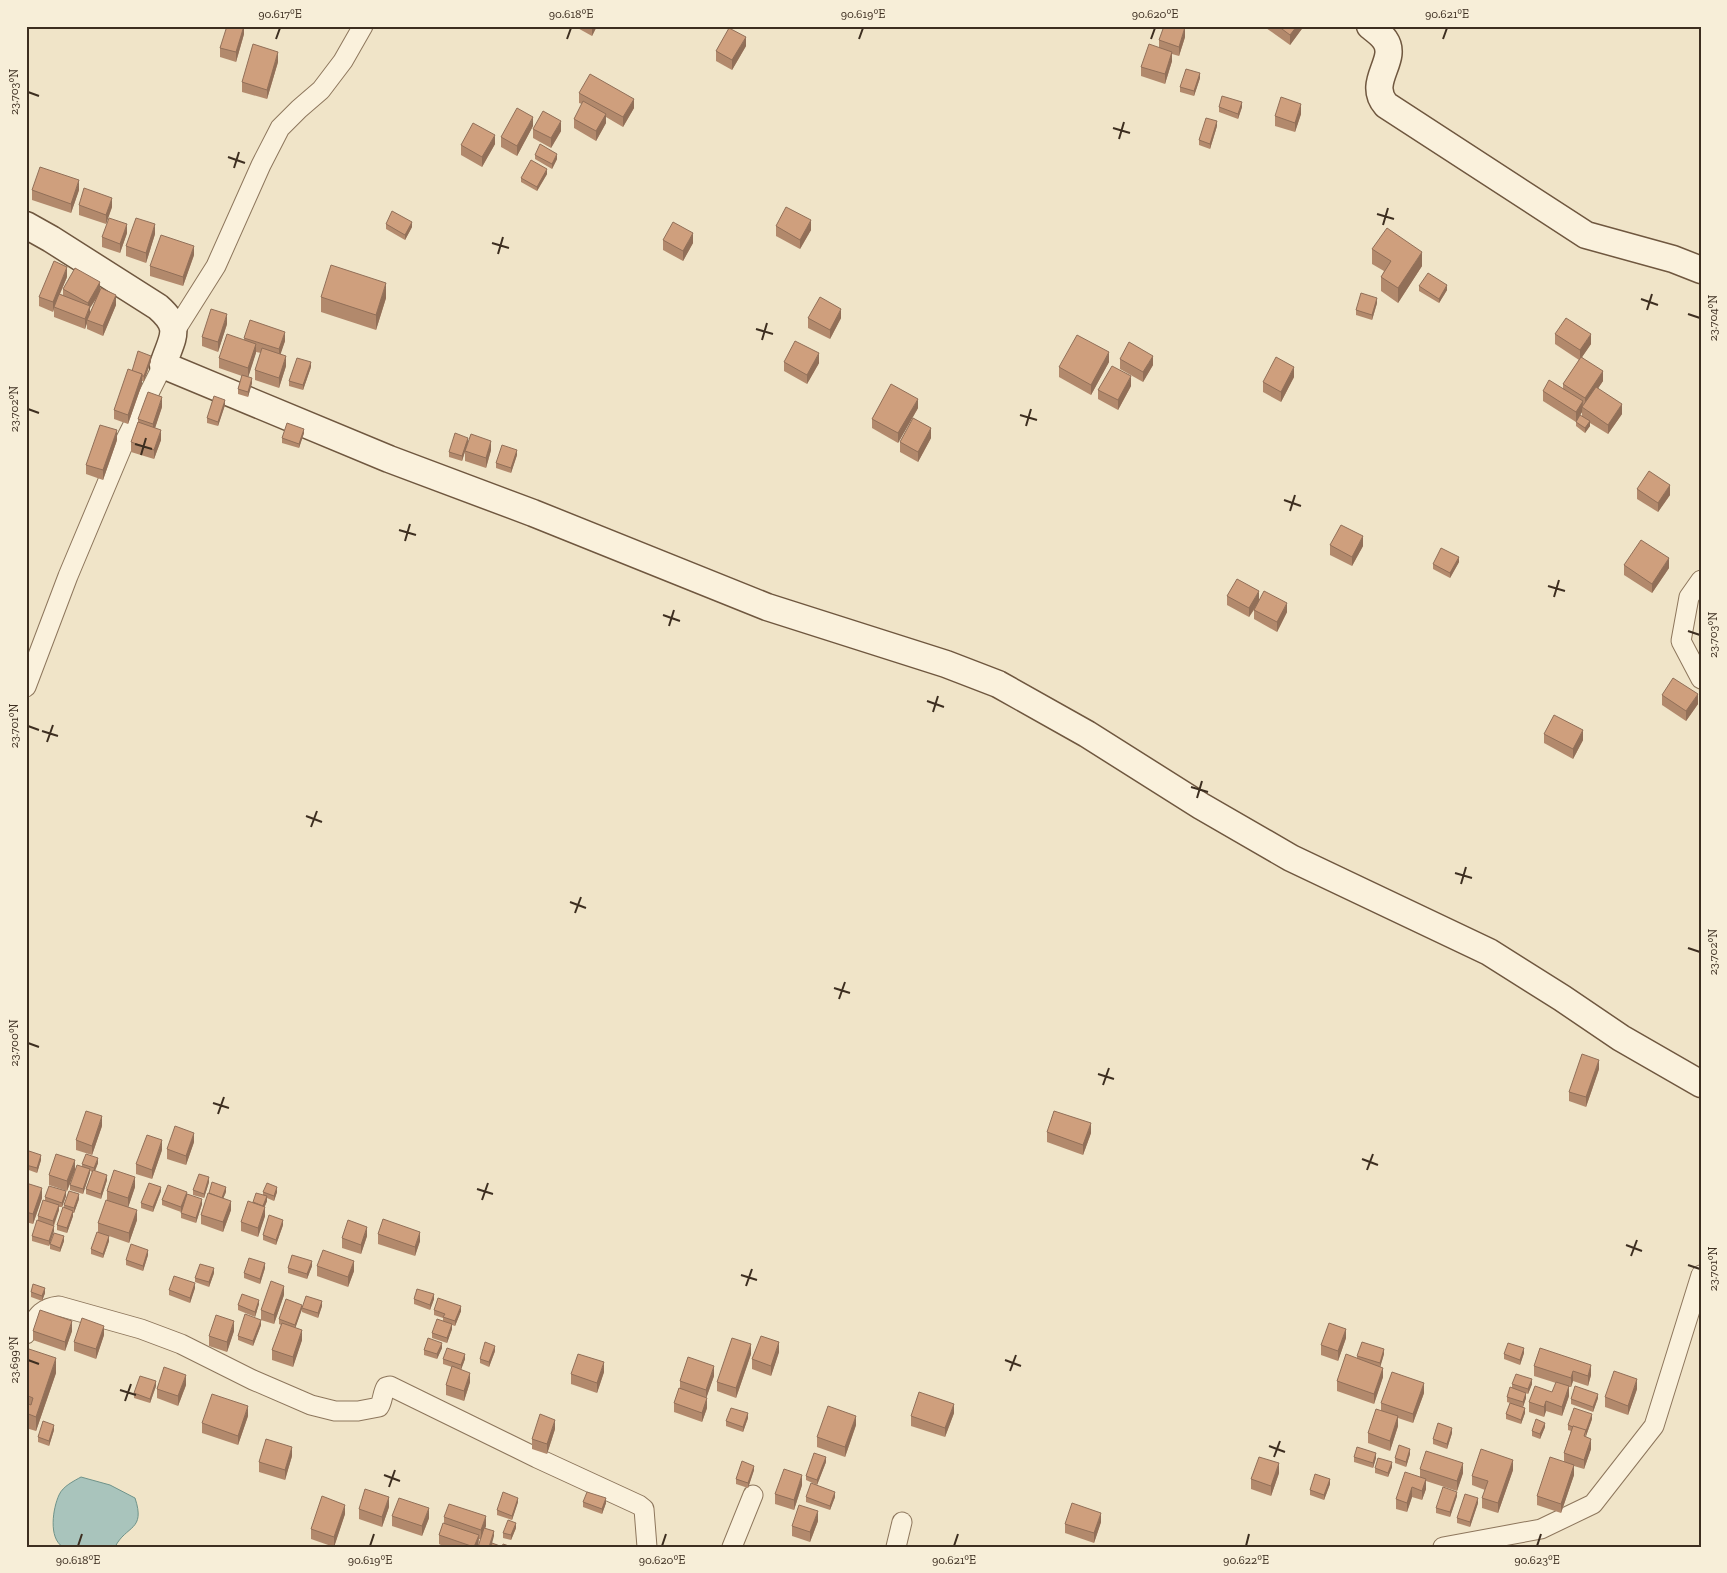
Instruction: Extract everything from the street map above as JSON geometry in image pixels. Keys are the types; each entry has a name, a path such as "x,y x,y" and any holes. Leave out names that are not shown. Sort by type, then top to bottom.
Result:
{"street":[{"path":"26,687 68,576 123,445 163,365 175,331 216,266 261,165 280,128 321,90 343,61 364,26"},
{"path":"1370,26 1386,40 1389,51 1378,90 1380,98 1386,105 1586,235 1673,259 1701,270"},
{"path":"26,225 158,307 168,316 175,331"},
{"path":"163,365 389,459 533,513 767,607 946,664 998,684 1087,734 1202,806 1292,858 1489,952 1621,1038 1701,1084"},
{"path":"1701,580 1690,597 1681,641 1701,679"},
{"path":"1443,1547 1541,1529 1593,1504 1654,1426 1701,1275"},
{"path":"26,1334 40,1313 48,1307 59,1306 141,1329 181,1344 253,1380 311,1405 335,1411 358,1411 379,1407 384,1390 390,1386 537,1458 639,1504 644,1509 647,1547"},
{"path":"732,1547 753,1495"},
{"path":"896,1547 902,1522"}],"water":[{"path":"81,1477 110,1485 135,1498 138,1509 136,1522 115,1547 63,1547 55,1537 53,1522 59,1495 66,1486"}],"building":[{"path":"227,26 244,26 236,52 220,48"},
{"path":"1164,26 1185,27 1179,47 1159,40"},
{"path":"1278,26 1297,26 1290,35"},
{"path":"729,28 746,37 732,60 716,51"},
{"path":"253,44 278,52 267,90 242,82"},
{"path":"1149,44 1172,52 1165,74 1141,67"},
{"path":"1186,69 1200,73 1194,91 1180,87"},
{"path":"590,74 634,99 623,117 579,93"},
{"path":"1222,96 1242,102 1238,114 1219,107"},
{"path":"1281,97 1301,104 1295,123 1275,116"},
{"path":"583,101 606,114 596,131 574,119"},
{"path":"517,108 533,117 517,146 501,137"},
{"path":"543,111 561,121 551,138 533,129"},
{"path":"1206,118 1217,121 1210,144 1199,140"},
{"path":"473,123 495,135 482,157 461,145"},
{"path":"540,144 557,154 552,164 535,155"},
{"path":"531,160 547,169 537,187 521,178"},
{"path":"40,167 79,180 71,204 32,190"},
{"path":"84,188 112,198 106,215 79,205"},
{"path":"786,207 811,220 800,240 776,226"},
{"path":"392,211 412,222 405,235 386,224"},
{"path":"109,218 127,224 120,244 102,237"},
{"path":"136,218 155,224 146,253 126,246"},
{"path":"673,222 693,233 683,251 663,240"},
{"path":"1387,228 1422,252 1398,288 1381,277 1391,261 1372,249"},
{"path":"161,235 194,246 183,277 150,266"},
{"path":"54,261 67,267 53,302 39,297"},
{"path":"331,265 386,283 376,315 321,297"},
{"path":"75,268 100,282 88,303 63,289"},
{"path":"1428,273 1447,285 1439,299 1419,286"},
{"path":"101,288 116,295 103,326 87,320"},
{"path":"1361,293 1377,298 1372,315 1356,310"},
{"path":"59,294 90,306 85,319 54,307"},
{"path":"820,297 841,309 830,330 808,318"},
{"path":"211,309 227,314 218,342 202,337"},
{"path":"1566,318 1591,334 1580,350 1555,334"},
{"path":"250,320 285,332 279,349 244,338"},
{"path":"227,334 256,344 248,368 219,358"},
{"path":"1077,335 1109,352 1091,385 1059,367"},
{"path":"795,341 819,353 807,375 784,362"},
{"path":"1129,342 1153,356 1143,372 1120,359"},
{"path":"262,348 286,356 279,378 255,370"},
{"path":"138,351 151,356 144,376 132,371"},
{"path":"1276,357 1294,367 1281,392 1263,382"},
{"path":"1581,357 1603,371 1585,398 1563,384"},
{"path":"297,358 311,362 303,385 289,381"},
{"path":"1112,366 1131,376 1118,400 1098,390"},
{"path":"128,369 142,374 128,415 114,410"},
{"path":"242,375 252,378 248,392 238,389"},
{"path":"1549,380 1583,401 1576,412 1543,391"},
{"path":"891,384 918,399 898,433 872,419"},
{"path":"1596,387 1622,404 1608,425 1582,407"},
{"path":"148,392 162,397 153,424 138,419"},
{"path":"214,396 225,400 218,422 207,418"},
{"path":"1580,415 1590,421 1585,428 1576,422"},
{"path":"913,418 931,428 918,452 900,442"},
{"path":"138,422 161,430 154,450 131,442"},
{"path":"287,423 304,429 299,444 282,438"},
{"path":"100,425 117,430 103,470 86,465"},
{"path":"455,433 468,438 462,456 449,452"},
{"path":"471,434 491,441 486,458 465,451"},
{"path":"502,445 517,450 511,468 496,463"},
{"path":"1649,471 1670,485 1658,503 1637,489"},
{"path":"1341,525 1363,536 1352,557 1330,545"},
{"path":"1641,540 1669,558 1652,584 1624,565"},
{"path":"1441,548 1459,557 1450,573 1433,564"},
{"path":"1237,579 1259,591 1249,608 1227,596"},
{"path":"1264,591 1287,603 1277,622 1254,610"},
{"path":"1673,678 1698,694 1686,711 1662,695"},
{"path":"1554,715 1583,730 1573,749 1544,734"},
{"path":"1582,1054 1599,1060 1586,1097 1569,1092"},
{"path":"86,1111 102,1116 92,1146 76,1140"},
{"path":"1054,1111 1091,1123 1083,1145 1047,1132"},
{"path":"175,1126 194,1133 186,1156 167,1149"},
{"path":"147,1135 162,1140 152,1170 136,1164"},
{"path":"26,1150 41,1155 37,1168 26,1165"},
{"path":"56,1154 75,1160 67,1181 49,1175"},
{"path":"86,1154 98,1158 94,1168 82,1164"},
{"path":"77,1165 90,1169 83,1189 70,1185"},
{"path":"93,1170 107,1175 101,1194 86,1189"},
{"path":"114,1170 135,1177 128,1198 107,1191"},
{"path":"199,1174 209,1177 204,1194 193,1190"},
{"path":"212,1182 226,1187 222,1198 209,1193"},
{"path":"26,1183 42,1188 33,1214 26,1212"},
{"path":"149,1183 161,1187 153,1207 141,1203"},
{"path":"267,1183 277,1187 274,1196 263,1192"},
{"path":"168,1185 187,1192 181,1207 162,1200"},
{"path":"49,1186 66,1191 62,1203 45,1197"},
{"path":"69,1191 79,1194 74,1208 64,1205"},
{"path":"208,1193 231,1201 223,1222 201,1215"},
{"path":"256,1193 267,1196 263,1206 253,1202"},
{"path":"187,1194 202,1199 196,1218 181,1213"},
{"path":"43,1200 59,1205 53,1221 38,1216"},
{"path":"106,1200 137,1210 129,1233 98,1223"},
{"path":"248,1201 265,1207 258,1228 241,1222"},
{"path":"63,1207 73,1211 67,1228 57,1225"},
{"path":"269,1215 283,1220 276,1240 263,1235"},
{"path":"383,1219 420,1232 415,1247 378,1234"},
{"path":"37,1220 54,1226 49,1241 32,1236"},
{"path":"348,1220 367,1227 361,1245 342,1238"},
{"path":"97,1232 109,1236 103,1254 91,1249"},
{"path":"54,1233 64,1236 60,1248 50,1244"},
{"path":"131,1244 148,1250 143,1266 126,1260"},
{"path":"323,1250 354,1261 348,1277 317,1266"},
{"path":"292,1255 312,1261 307,1274 288,1268"},
{"path":"249,1258 265,1263 260,1279 244,1273"},
{"path":"200,1264 214,1268 209,1282 195,1278"},
{"path":"174,1276 195,1283 190,1298 169,1290"},
{"path":"271,1281 284,1286 274,1315 261,1310"},
{"path":"33,1284 45,1288 42,1296 31,1292"},
{"path":"417,1289 434,1294 430,1305 414,1299"},
{"path":"242,1294 259,1300 255,1312 238,1305"},
{"path":"306,1296 322,1301 318,1313 302,1308"},
{"path":"438,1298 461,1306 455,1321 443,1317 445,1314 434,1310"},
{"path":"286,1299 302,1305 295,1325 279,1319"},
{"path":"40,1310 72,1321 65,1342 33,1331"},
{"path":"245,1314 261,1320 253,1341 238,1336"},
{"path":"216,1315 234,1321 227,1342 209,1336"},
{"path":"82,1318 104,1326 96,1349 74,1342"},
{"path":"437,1319 452,1324 447,1338 432,1333"},
{"path":"282,1323 302,1330 293,1357 272,1350"},
{"path":"1329,1323 1346,1329 1338,1351 1321,1345"},
{"path":"761,1336 779,1342 771,1366 752,1359"},
{"path":"428,1338 442,1343 437,1354 424,1350"},
{"path":"732,1338 751,1344 736,1388 717,1382"},
{"path":"485,1342 495,1346 489,1362 480,1359"},
{"path":"1362,1342 1384,1349 1380,1363 1357,1356"},
{"path":"1508,1343 1524,1348 1520,1360 1504,1354"},
{"path":"447,1348 465,1354 461,1365 443,1359"},
{"path":"1540,1348 1591,1365 1588,1376 1573,1371 1571,1378 1534,1366"},
{"path":"29,1349 56,1358 36,1417 26,1413 26,1403 31,1405 33,1398 26,1395 26,1356"},
{"path":"578,1354 604,1362 597,1383 571,1374"},
{"path":"1346,1354 1383,1368 1374,1394 1337,1381"},
{"path":"688,1357 714,1366 706,1390 680,1381"},
{"path":"452,1366 470,1373 464,1391 446,1385"},
{"path":"164,1367 186,1375 178,1396 157,1389"},
{"path":"1614,1371 1637,1379 1628,1406 1605,1397"},
{"path":"1392,1372 1424,1383 1413,1414 1381,1403"},
{"path":"1516,1374 1532,1379 1528,1389 1512,1384"},
{"path":"140,1376 156,1381 150,1399 134,1393"},
{"path":"1556,1382 1569,1386 1562,1407 1546,1401 1544,1407 1529,1402 1535,1386 1552,1392"},
{"path":"1575,1386 1598,1394 1593,1407 1571,1399"},
{"path":"1510,1387 1526,1393 1523,1402 1507,1397"},
{"path":"679,1388 707,1398 702,1413 674,1403"},
{"path":"919,1392 954,1404 945,1428 911,1416"},
{"path":"212,1394 248,1406 238,1436 202,1423"},
{"path":"1510,1403 1525,1408 1521,1420 1506,1414"},
{"path":"828,1406 856,1416 845,1447 817,1437"},
{"path":"731,1408 748,1413 743,1427 726,1421"},
{"path":"1574,1408 1592,1414 1586,1431 1568,1425"},
{"path":"1376,1409 1398,1416 1390,1441 1368,1433"},
{"path":"540,1414 555,1420 547,1444 532,1439"},
{"path":"1536,1419 1545,1423 1540,1434 1532,1431"},
{"path":"43,1421 54,1425 49,1441 38,1437"},
{"path":"1438,1423 1452,1428 1447,1444 1433,1439"},
{"path":"1573,1426 1586,1430 1584,1436 1591,1439 1584,1460 1564,1453"},
{"path":"266,1439 292,1447 285,1470 259,1462"},
{"path":"1399,1445 1410,1449 1406,1462 1395,1458"},
{"path":"1357,1447 1376,1453 1373,1463 1354,1457"},
{"path":"1481,1449 1513,1460 1498,1503 1482,1498 1488,1481 1472,1476"},
{"path":"1426,1451 1463,1463 1457,1481 1420,1469"},
{"path":"814,1453 826,1457 817,1480 806,1476"},
{"path":"1259,1457 1279,1463 1271,1486 1251,1479"},
{"path":"1550,1457 1574,1465 1561,1504 1537,1496"},
{"path":"1378,1458 1392,1462 1388,1473 1375,1468"},
{"path":"742,1461 754,1466 748,1483 736,1479"},
{"path":"784,1469 802,1475 794,1500 775,1494"},
{"path":"1405,1472 1426,1479 1422,1491 1412,1487 1407,1503 1396,1499"},
{"path":"1315,1474 1330,1479 1324,1495 1310,1490"},
{"path":"811,1483 835,1492 830,1506 806,1497"},
{"path":"1443,1487 1457,1492 1450,1512 1436,1508"},
{"path":"365,1489 389,1497 382,1517 359,1509"},
{"path":"503,1492 518,1498 512,1516 497,1510"},
{"path":"587,1492 606,1498 602,1509 583,1502"},
{"path":"1465,1494 1478,1498 1470,1522 1457,1518"},
{"path":"322,1496 345,1505 334,1537 311,1529"},
{"path":"399,1498 429,1508 422,1526 392,1516"},
{"path":"1072,1503 1101,1513 1094,1533 1065,1524"},
{"path":"449,1504 486,1516 481,1530 444,1517"},
{"path":"799,1505 818,1511 810,1532 792,1526"},
{"path":"508,1520 516,1523 511,1535 503,1533"},
{"path":"443,1523 479,1535 474,1547 439,1535"},
{"path":"484,1528 494,1531 489,1547 478,1547"},
{"path":"492,1543 500,1546 500,1547 491,1547"}]}
